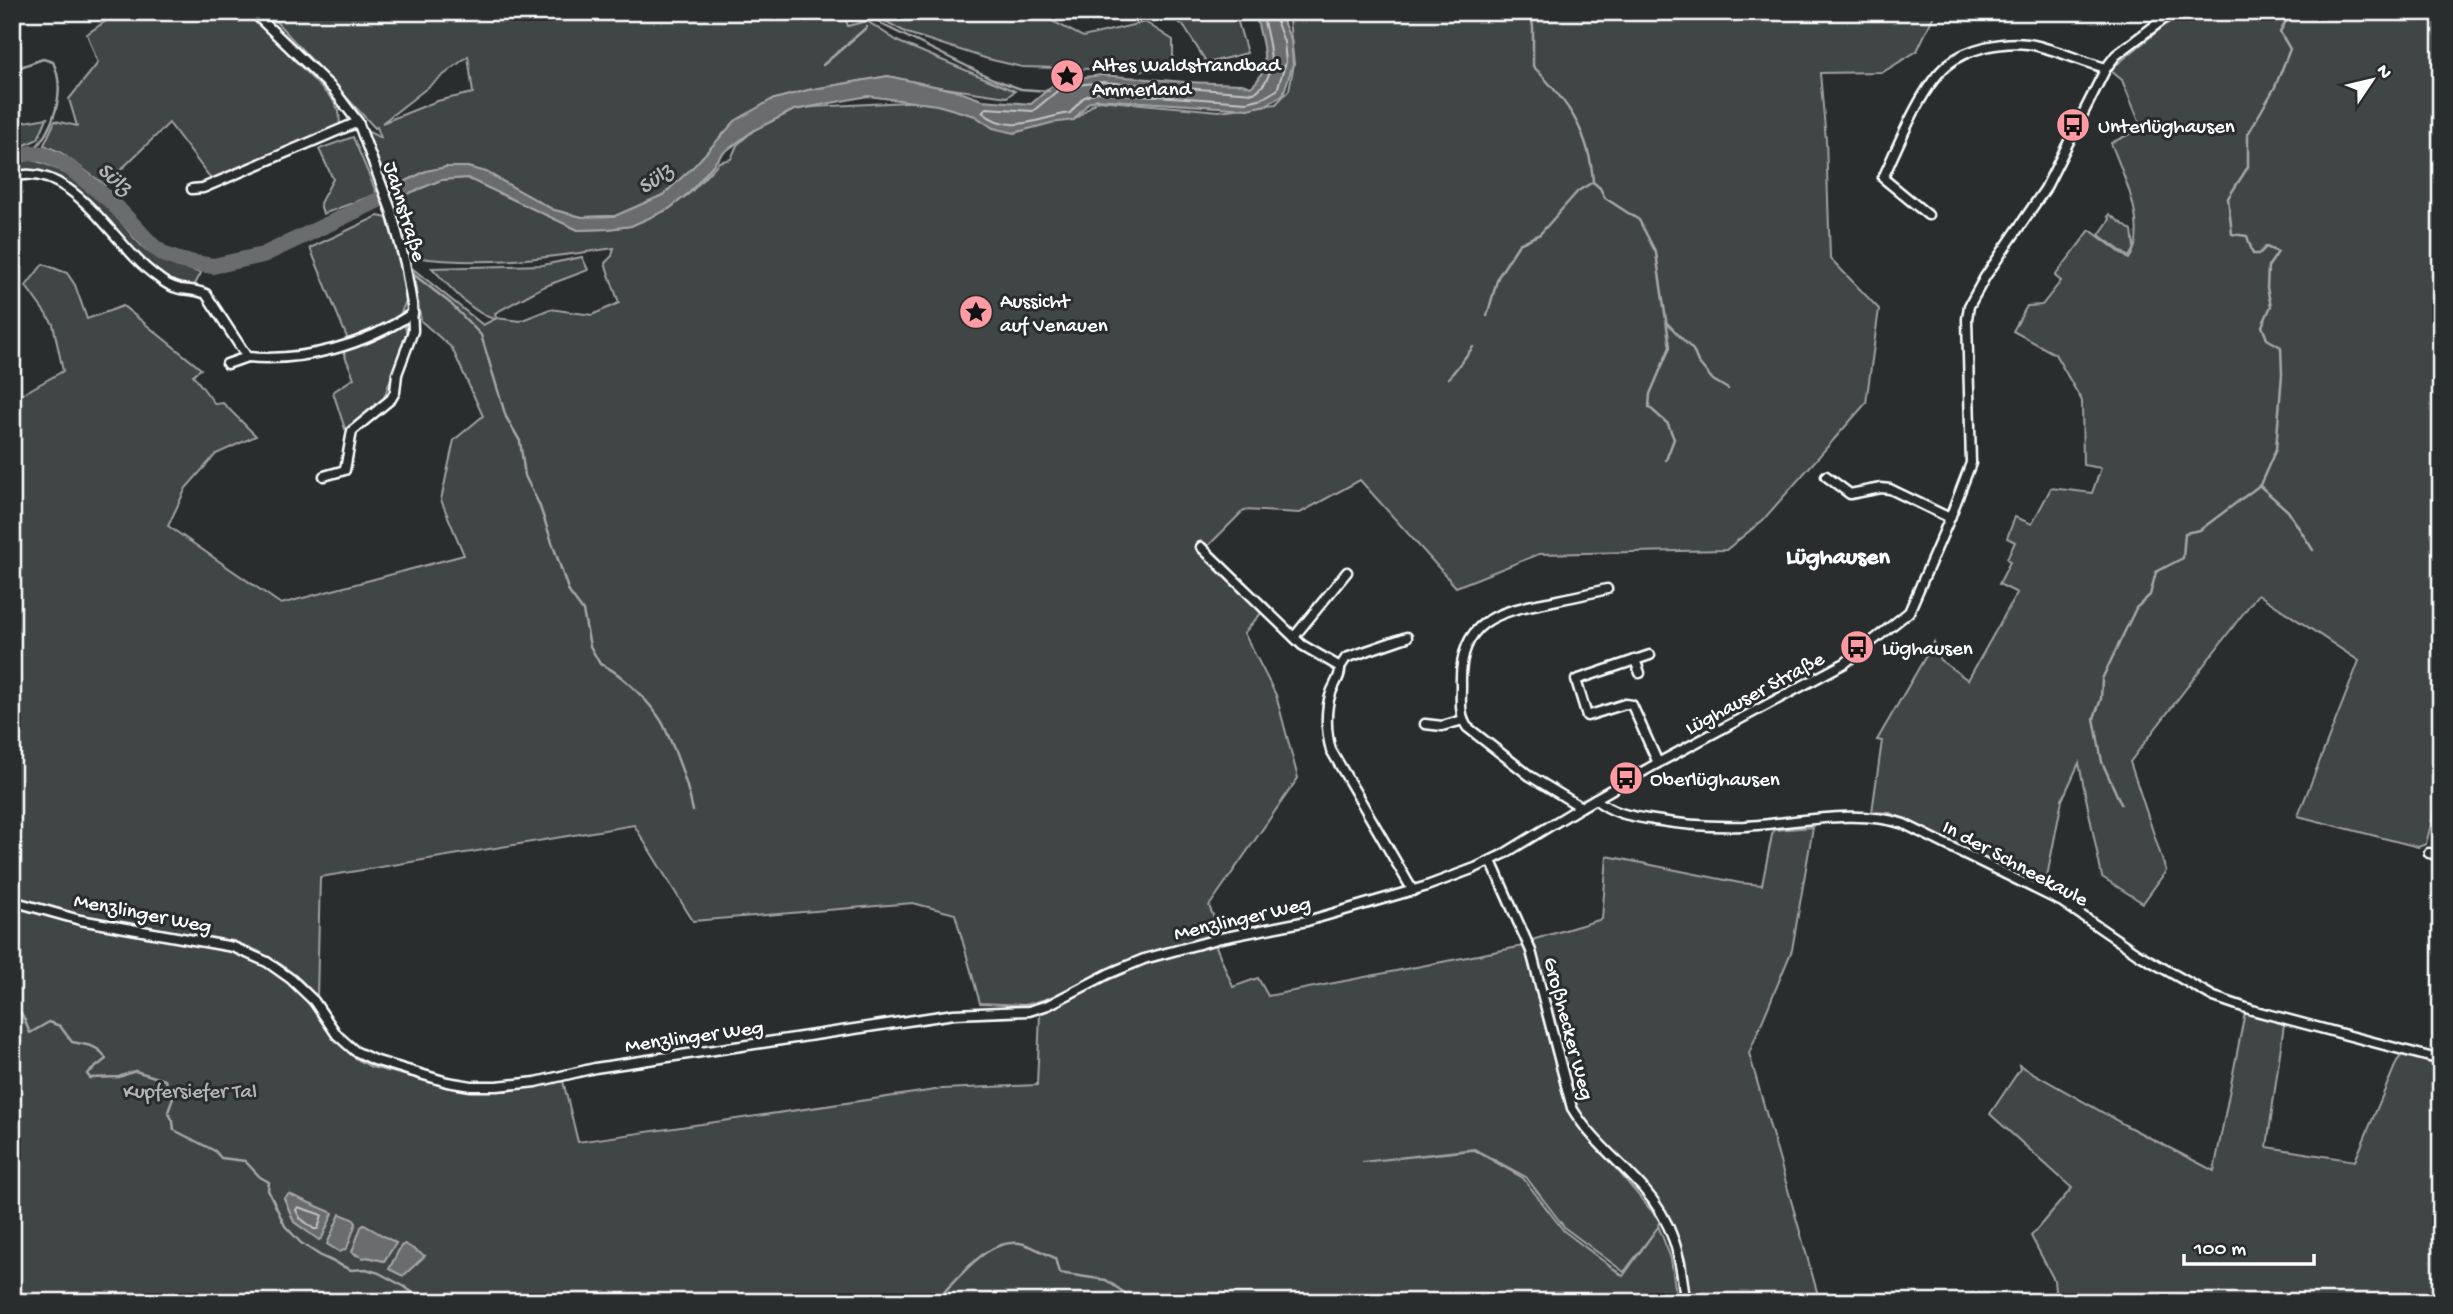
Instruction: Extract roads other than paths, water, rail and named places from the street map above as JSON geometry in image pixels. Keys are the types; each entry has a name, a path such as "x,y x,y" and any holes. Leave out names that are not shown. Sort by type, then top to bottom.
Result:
{"street":[{"name":"Jahnstraße","path":"253,12 333,89 358,122 391,210 405,262 413,331 397,374 395,392 391,399 352,431 345,470 324,476"},
{"name":"Lüghauser Straße","path":"1413,891 1491,861 1658,763 1845,663 1909,612 1971,463 1967,319 1969,306 1984,277 2045,189 2106,68 2116,55 2173,12"},
{"path":"1928,215 1883,178 1922,100 1946,66 1978,50 2014,43 2032,45 2106,68"},
{"path":"192,189 216,183 358,122"},
{"path":"12,177 27,174 45,177 58,183 81,200 153,274 177,288 206,294 247,357"},
{"path":"227,364 247,357 315,353 366,338 393,326 412,313"},
{"path":"1826,476 1850,494 1881,488 1890,489 1950,518"},
{"path":"1201,547 1302,645 1340,667"},
{"path":"1294,637 1347,572"},
{"path":"1580,807 1531,776 1467,726 1463,720 1461,663 1464,649 1483,624 1509,611 1606,589"},
{"path":"1407,637 1346,658 1340,667 1341,673 1329,700 1327,728 1331,750 1413,891"},
{"path":"1650,655 1576,680 1587,716 1632,705 1658,763"},
{"path":"1635,660 1640,673"},
{"path":"1425,724 1442,726 1463,720"},
{"name":"In der Schneekaule","path":"1595,799 1610,811 1674,823 1715,826 1862,817 1895,821 2052,896 2138,954 2214,997 2252,1010 2441,1060"},
{"path":"2429,853 2441,856"},
{"name":"Großhecker Weg","path":"1491,861 1531,951 1572,1108 1600,1146 1643,1188 1662,1214 1671,1231 1681,1262 1685,1302"},
{"name":"Menzlinger Weg","path":"12,901 80,920 233,947 267,962 292,979 314,1001 337,1035 355,1051 374,1060 447,1082 497,1086 536,1082 595,1068 954,1014 1029,1011 1048,1005 1144,959 1221,938 1307,921 1413,891"}],"water":[{"path":"1255,12 1279,12 1291,40 1293,64 1283,95 1266,105 1248,109 1097,99 1088,103 1074,120 1014,133 993,128 975,116 937,105 868,96 794,110 754,130 722,154 690,192 669,209 631,226 608,229 578,230 467,178 441,180 393,200 389,190 426,171 467,167 486,172 554,210 582,217 615,216 663,195 735,121 771,100 808,90 888,76 957,91 982,100 1031,104 1059,80 1102,75 1242,84 1251,87 1258,79 1264,62"},
{"path":"289,1194 333,1213 322,1238 319,1240 294,1222 284,1198"},
{"path":"340,1214 356,1223 347,1248 340,1252 327,1244"},
{"path":"364,1225 396,1243 384,1261 363,1258 352,1252"},
{"path":"405,1244 425,1256 403,1276 389,1269 401,1246"}],"waterway":[{"path":"868,12 883,25 993,79 1021,89 1049,91"},
{"path":"1531,12 1533,66 1575,118 1587,148 1593,182 1605,198 1639,220 1656,253 1670,347 1650,394 1649,407 1668,424 1674,439 1666,460"},
{"path":"2121,804 2102,762 2094,718 2101,699 2102,679 2136,608 2150,595 2156,572 2183,558 2185,533 2200,530 2260,485 2276,449 2282,374 2281,347 2267,339 2262,326 2271,306 2267,288 2268,267 2278,252 2266,247 2259,254 2253,254 2247,236 2232,234 2228,198 2248,167 2248,134 2275,87 2290,49 2280,32 2290,14 2297,12"},
{"path":"823,65 867,27"},
{"path":"12,70 43,59 53,62 57,74 59,86 56,111 46,134 31,153"},
{"name":"Sülz","path":"12,157 31,153 43,154 66,165 112,202 153,246 165,255 213,266 263,255 402,189"},
{"path":"1487,316 1498,277 1519,244 1540,234 1578,191 1593,182"},
{"name":"Sülz","path":"379,201 383,205"},
{"path":"387,218 396,245"},
{"path":"413,274 450,303 481,335 506,417 520,441 525,476 539,504 569,592 583,611 590,646 600,664 627,682 660,720 681,768 693,811"},
{"path":"1667,323 1693,350 1698,362 1713,380 1728,389"},
{"path":"1449,378 1473,347"},
{"path":"2260,486 2288,511 2313,550"},
{"path":"12,1007 22,1014 30,1033 49,1022 60,1026 72,1042 92,1046 100,1051 106,1059 87,1074 90,1078 119,1077 135,1071 165,1080 173,1098 168,1112 174,1130 215,1151 221,1158 245,1161 260,1177 269,1182 268,1190 285,1226 301,1243 351,1270 366,1269 379,1273 425,1302"},
{"path":"945,1291 980,1257 1001,1245 1012,1243 1028,1245 1055,1258 1059,1273 1106,1280 1136,1301 1143,1302"},
{"path":"935,1302 940,1296"},
{"path":"1350,1302 1366,1297 1381,1302"}],"place":[{"name":"Altes Waldstrandbad Ammerland","path":"1067,76"},
{"name":"Unterlüghausen","path":"2073,125"},
{"name":"Aussicht auf Venauen","path":"976,312"},
{"name":"Lüghausen","path":"1857,647"},
{"name":"Oberlüghausen","path":"1626,778"}],"district":[{"name":"Lüghausen","path":"1838,555"}],"park label":[{"name":"Kupfersiefer Tal","path":"190,1090"}]}
